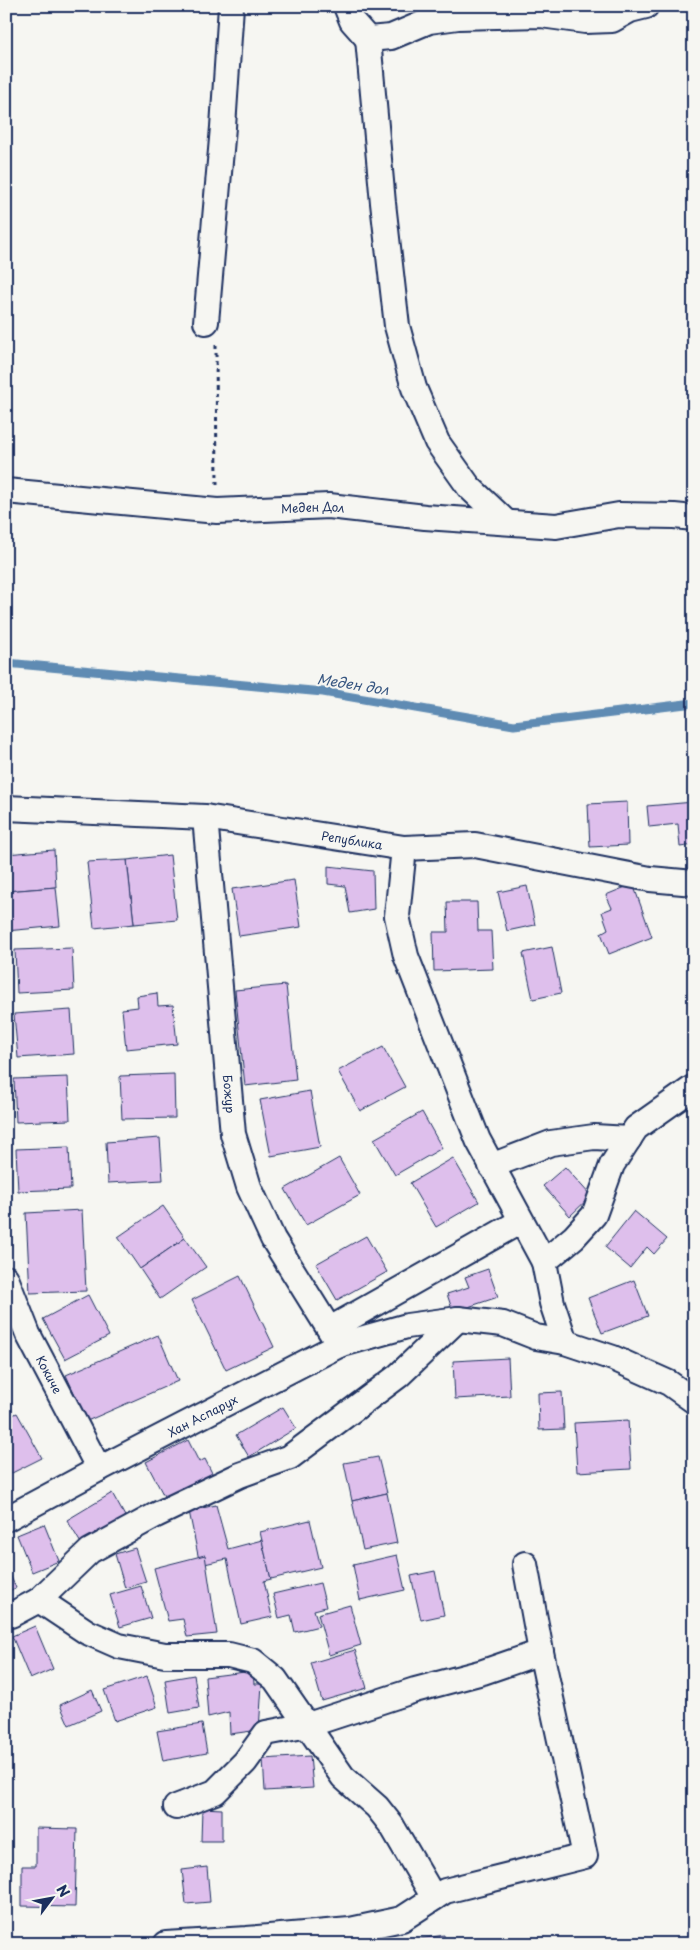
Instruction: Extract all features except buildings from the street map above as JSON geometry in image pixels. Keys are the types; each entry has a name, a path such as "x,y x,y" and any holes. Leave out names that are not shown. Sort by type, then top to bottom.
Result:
{"street":[{"path":"211,332 231,6"},
{"path":"346,6 352,21 368,39 383,203 397,326 414,388 437,442 469,487 506,522"},
{"path":"368,39 390,37 430,21 458,16 541,15 585,21 612,20 635,8"},
{"name":"Меден Дол","path":"6,491 217,511 329,506 425,517 556,526 619,515 694,518"},
{"name":"Република","path":"6,808 205,817 404,848 475,845 650,880 694,883"},
{"name":"Божур","path":"205,817 233,1134 249,1187 273,1239 334,1337"},
{"path":"404,848 397,916 406,956 478,1140 544,1262 552,1303 565,1342"},
{"path":"544,1262 574,1237 594,1215 612,1165 636,1128 694,1087"},
{"path":"491,1166 551,1143 594,1137 628,1139"},
{"path":"334,1337 521,1221"},
{"name":"Кокиче","path":"6,1278 28,1334 99,1468"},
{"path":"6,1614 11,1615 39,1600 90,1551 156,1515 240,1475 290,1458 398,1376 458,1319"},
{"name":"Хан Аспарух","path":"6,1519 334,1337 458,1319 503,1324 536,1338 565,1342 613,1358 669,1383 694,1401"},
{"path":"166,1944 247,1940 350,1930 402,1918 445,1891 584,1856 541,1652 525,1564"},
{"path":"39,1600 87,1632 119,1646 165,1655 229,1655 253,1662 275,1678 343,1777 377,1807 392,1826 434,1898"},
{"path":"176,1807 215,1792 245,1762 266,1733 308,1725 541,1652"}],"path":[{"path":"211,332 217,511"}],"waterway":[{"name":"Меден дол","path":"6,663 323,692 514,725 694,703"}]}
